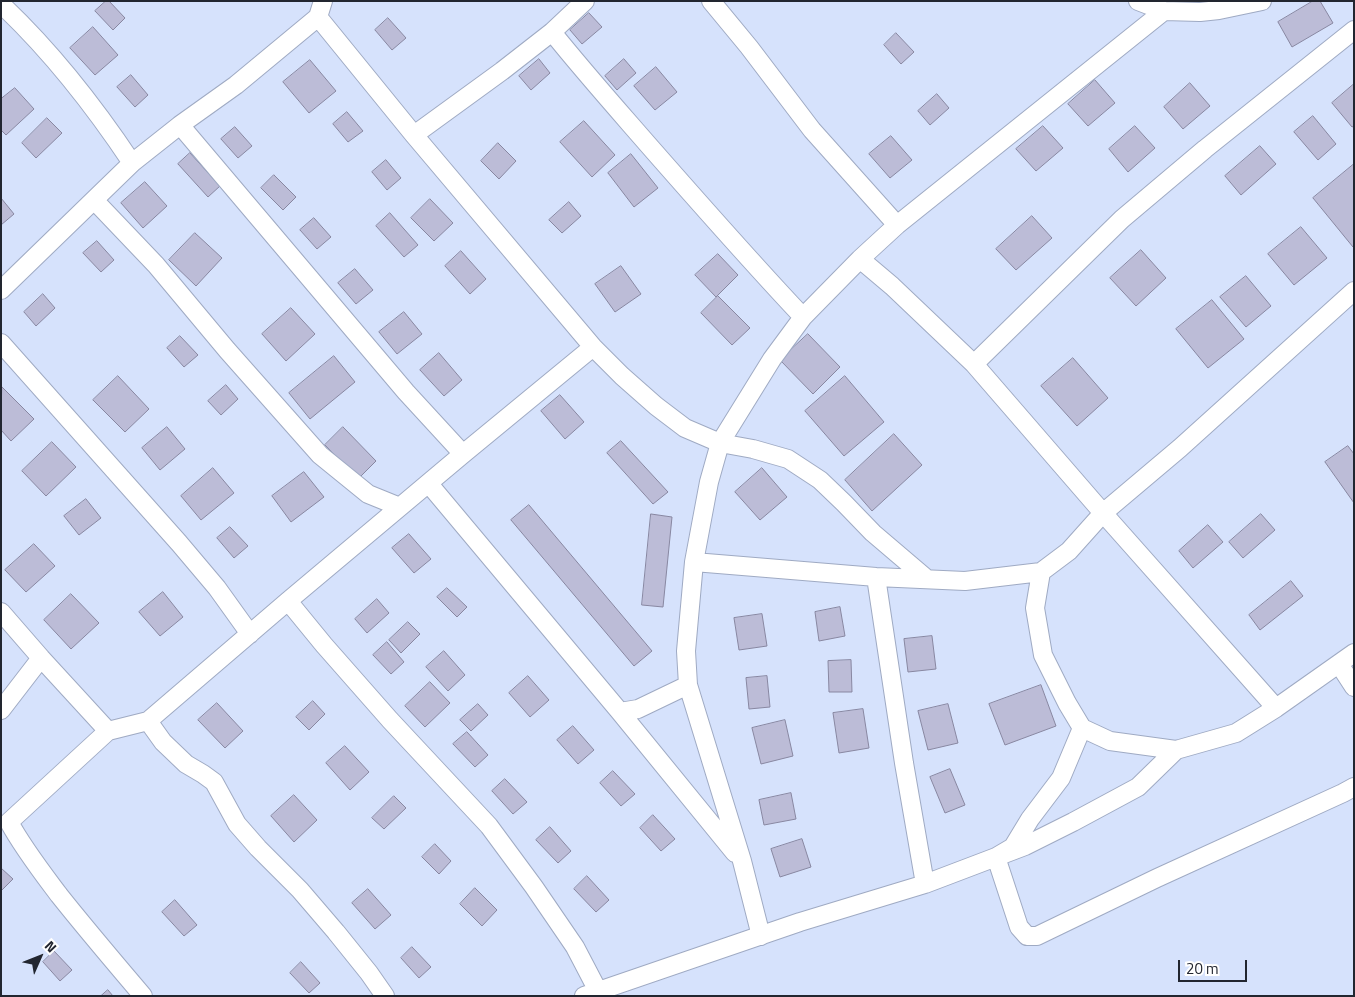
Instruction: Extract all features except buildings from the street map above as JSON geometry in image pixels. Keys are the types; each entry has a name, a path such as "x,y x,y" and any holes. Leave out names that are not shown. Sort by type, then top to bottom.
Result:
{"street":[{"path":"414,134 502,71 552,32 585,1"},
{"path":"711,1 749,47 812,130 897,225"},
{"path":"1138,1 1164,11 1200,12 1262,1"},
{"path":"1,4 27,28 75,86 111,131 132,163"},
{"path":"1,290 132,163 180,125 236,85 321,9 414,134 593,348 622,376 656,406 686,428 720,443 788,459 820,480 873,533 927,580"},
{"path":"761,936 742,861 688,685 686,651 694,562 709,482 720,443 772,359 803,318 860,259 897,225 1164,11"},
{"path":"974,364 1122,219 1212,143 1354,30"},
{"path":"552,32 754,265 803,318"},
{"path":"180,125 406,392 463,454"},
{"path":"94,200 156,265 233,357 320,455 368,494 400,507"},
{"path":"860,259 892,286 974,364 1276,708"},
{"path":"694,562 927,580 965,581 1040,572 1069,551 1103,513 1180,448 1354,291"},
{"path":"1,343 179,543 250,634"},
{"path":"144,996 93,937 40,870 5,818 108,731 148,721 463,454 593,348"},
{"path":"428,484 620,712 742,861"},
{"path":"1040,572 1035,608 1044,655 1067,703 1082,728 1110,741 1176,750 1236,733 1276,708 1354,653"},
{"path":"876,577 904,763 925,884"},
{"path":"288,601 390,720 489,826 575,947 591,993 800,922 925,884 1025,846 1138,787 1176,750"},
{"path":"1,612 108,731"},
{"path":"1,710 41,658"},
{"path":"1339,664 1354,687"},
{"path":"620,712 638,709 688,685"},
{"path":"148,721 163,742 186,764 214,782 237,824 300,890 369,973 385,996"},
{"path":"996,857 1013,847 1030,819 1061,778 1082,728"},
{"path":"996,857 1019,927 1027,936 1037,936 1354,787"}]}
